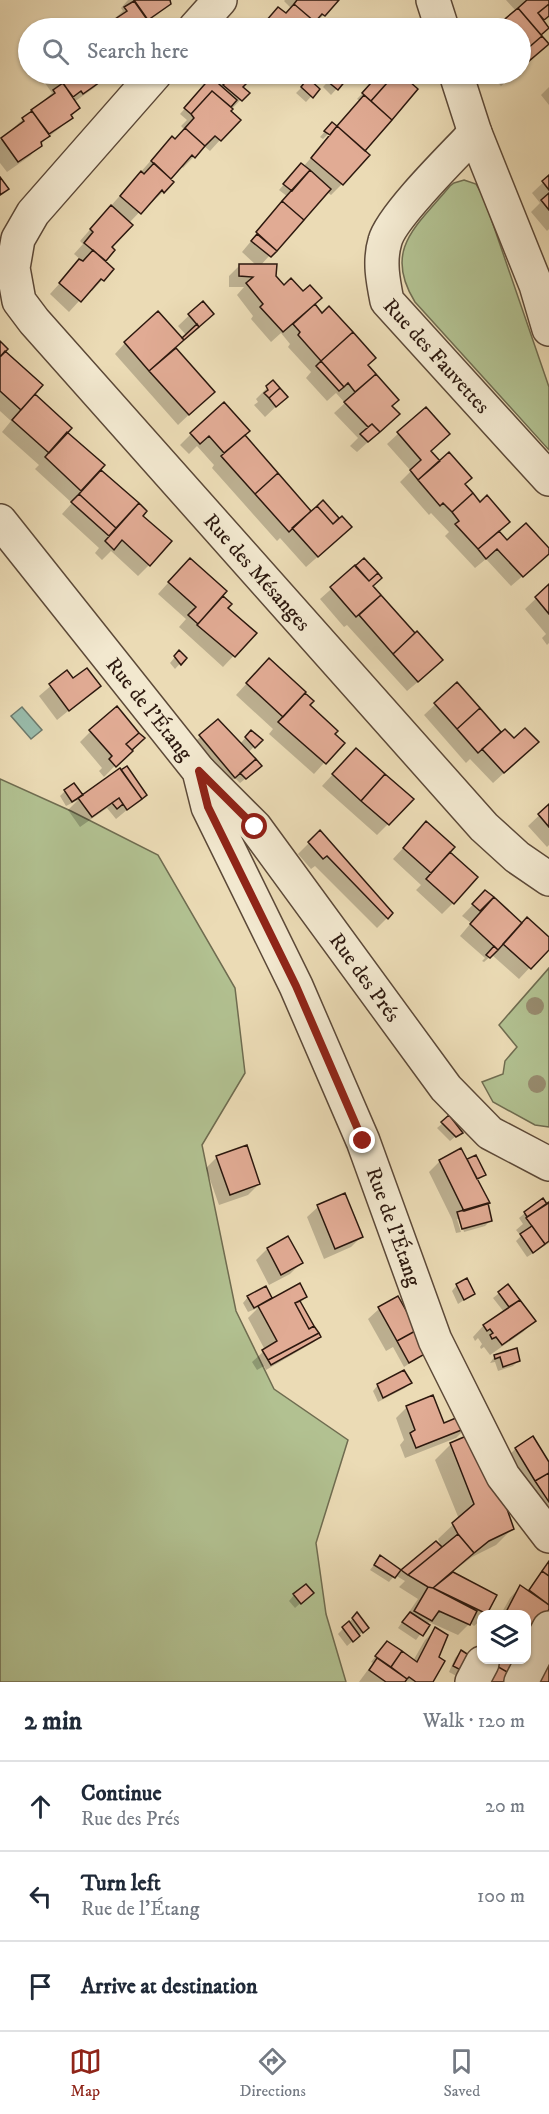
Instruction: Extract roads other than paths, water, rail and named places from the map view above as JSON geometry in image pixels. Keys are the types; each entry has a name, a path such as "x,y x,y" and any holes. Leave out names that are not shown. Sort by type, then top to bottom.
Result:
{"street":[{"path":"204,18 220,0"},
{"path":"433,0 439,18"},
{"name":"Rue des Mésanges","path":"146,84 33,213 9,248 19,301 34,321 484,827 517,857 549,879"},
{"path":"459,84 475,133 542,280 549,329"},
{"name":"Rue des Fauvettes","path":"475,133 400,215 385,239 381,275 387,301 549,479"},
{"name":"Rue de l'Étang","path":"0,521 199,771 208,807 296,986 363,1141 435,1340 503,1476 549,1536"},
{"name":"Rue des Prés","path":"199,771 255,827 446,1088 490,1133 549,1164"},
{"path":"521,1682 549,1628"}]}
